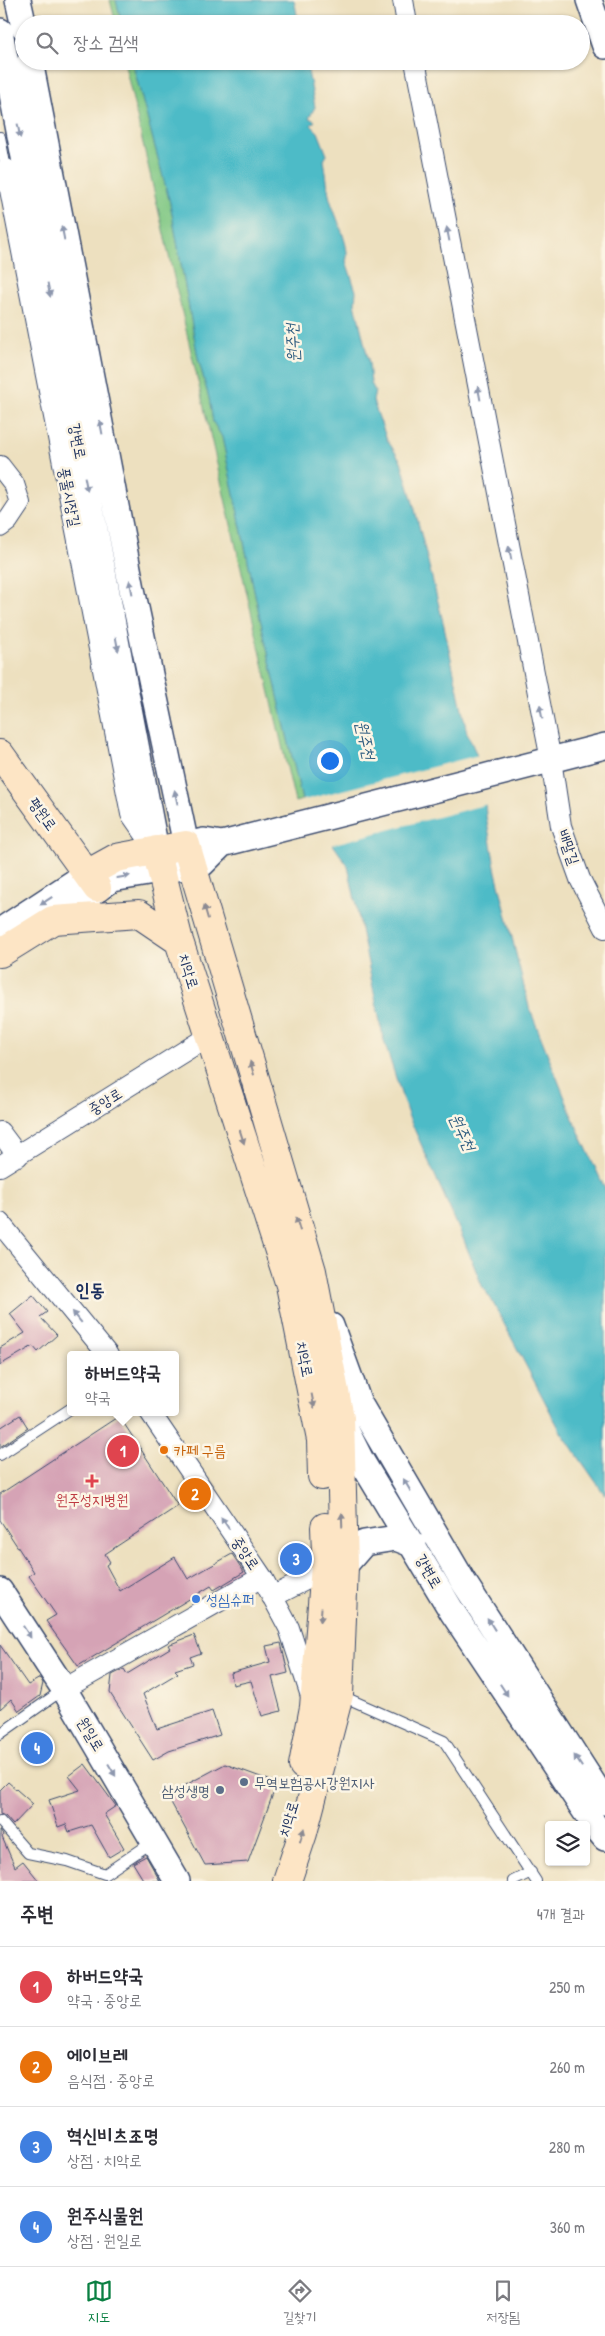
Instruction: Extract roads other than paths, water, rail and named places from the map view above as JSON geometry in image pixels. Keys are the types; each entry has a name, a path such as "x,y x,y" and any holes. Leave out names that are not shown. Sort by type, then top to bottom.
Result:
{"main road":[{"name":"평원로","path":"0,754 92,881"},
{"path":"92,881 116,858 159,860 189,855"},
{"name":"치악로","path":"189,855 301,1278 321,1440 326,1553 334,1568 304,1764 268,1881"},
{"name":"치악로","path":"159,860 178,941 209,1036 301,1278"},
{"path":"0,953 53,920 139,914 178,941"},
{"name":"강변로","path":"301,1278 340,1418"},
{"name":"치악로","path":"287,1881 303,1833 339,1695 334,1568 340,1418"}],"street":[{"path":"18,0 21,15"},
{"path":"403,0 406,15"},
{"path":"589,0 605,46"},
{"name":"강변로","path":"0,31 159,860"},
{"name":"강변로","path":"32,70 132,589 189,855"},
{"name":"배말길","path":"417,70 542,762 561,826 580,879 605,928"},
{"name":"풍물시장길","path":"3,171 132,814 159,860"},
{"path":"0,466 14,484 20,503 8,521 0,527"},
{"path":"189,855 202,864 222,844 605,746"},
{"path":"53,920 92,881"},
{"path":"0,930 92,881"},
{"name":"중앙로","path":"0,1166 209,1036"},
{"path":"0,1132 18,1156"},
{"path":"0,1223 105,1351"},
{"name":"강변로","path":"301,1278 359,1403 463,1581 605,1802"},
{"name":"중앙로","path":"153,1416 262,1577 289,1628 314,1707"},
{"name":"강변로","path":"340,1418 362,1462 414,1545 453,1613 573,1794 605,1838"},
{"path":"272,1597 334,1568 364,1543 396,1538 414,1545"},
{"path":"64,1689 262,1577"},
{"name":"원일로","path":"0,1591 64,1689 177,1881"}],"lane":[{"name":"풍물시장길","path":"0,137 3,171"},
{"path":"0,1455 67,1411"},
{"path":"0,1734 64,1689"},
{"path":"339,1695 444,1741 534,1877 513,1881"},
{"path":"0,1821 28,1853 68,1861 104,1874 154,1841"}],"water":[{"path":"116,0 294,0 297,15 120,15"},
{"name":"원주천","path":"134,70 308,70 315,107 309,118 315,121 311,125 318,132 327,155 324,160 329,195 344,238 347,255 346,261 356,291 355,303 369,363 371,383 375,391 373,401 387,440 401,461 414,506 444,626 467,733 476,753 484,789 486,816 496,872 529,1007 574,1121 605,1189 605,1495 561,1432 491,1299 482,1286 463,1238 408,1115 384,1041 348,866 302,800 260,618 222,437 213,422 209,398 198,358 170,203"}],"place":[{"name":"카페 구름","path":"164,1450"},
{"name":"하버드약국","path":"123,1451"},
{"name":"원주성지병원","path":"92,1481"},
{"name":"에이브레","path":"195,1494"},
{"name":"혁신비츠조명","path":"296,1559"},
{"name":"성심슈퍼","path":"196,1599"},
{"name":"원주식물원","path":"37,1748"},
{"name":"무역보험공사강원지사","path":"244,1782"},
{"name":"삼성생명","path":"220,1790"}],"district":[{"name":"인동","path":"90,1289"}]}
